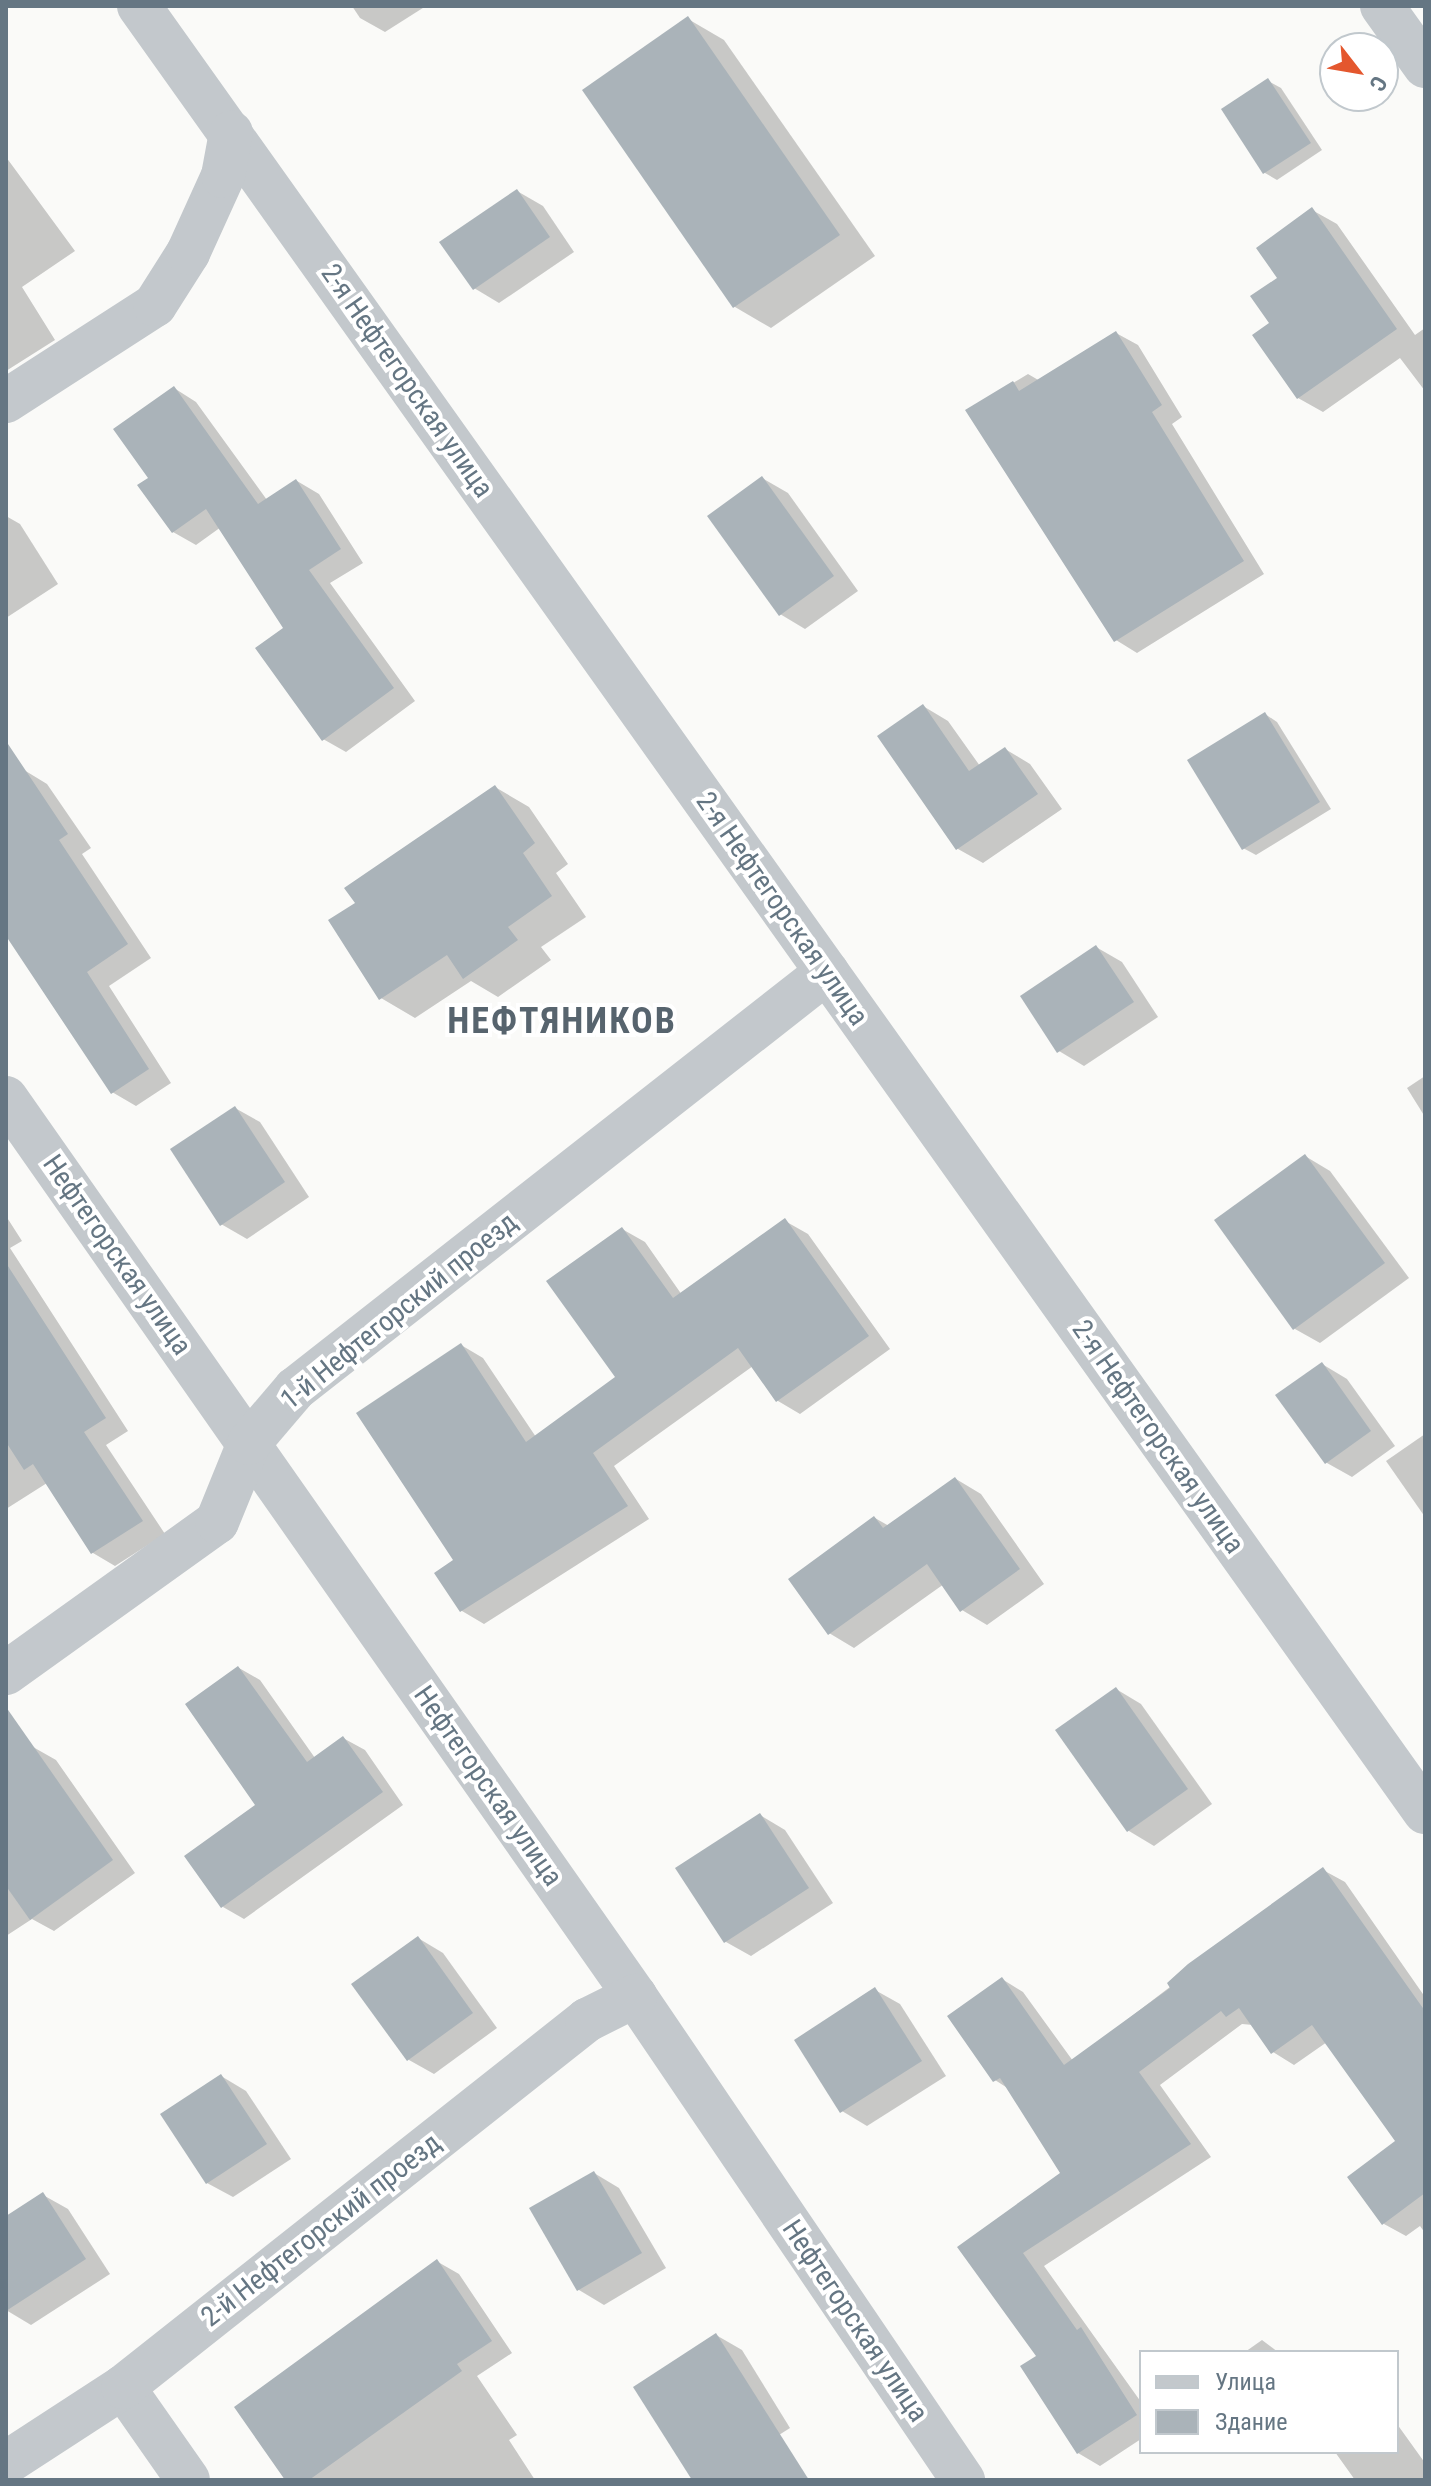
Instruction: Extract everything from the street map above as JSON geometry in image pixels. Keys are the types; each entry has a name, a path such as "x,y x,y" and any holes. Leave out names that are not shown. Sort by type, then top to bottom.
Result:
{"street":[{"name":"2-я Нефтегорская улица","path":"139,6 1425,1812"},
{"path":"1382,6 1425,66"},
{"path":"6,401 155,305 200,227 223,176 231,133"},
{"name":"1-й Нефтегорский проезд","path":"6,1673 217,1522 249,1443 295,1389 827,972"},
{"name":"Нефтегорская улица","path":"6,1098 635,1996 963,2480"},
{"name":"2-й Нефтегорский проезд","path":"6,2463 123,2387 587,2020 635,1996"},
{"path":"123,2387 188,2480"}],"building":[{"path":"688,16 840,235 733,308 582,90"},
{"path":"1268,78 1311,143 1263,174 1221,109"},
{"path":"517,189 550,237 473,290 439,242"},
{"path":"1312,207 1397,329 1297,399 1252,335 1269,323 1250,296 1277,278 1256,248"},
{"path":"1116,331 1162,405 1152,412 1244,561 1114,642 965,410 1013,381 1019,391"},
{"path":"174,386 258,504 296,479 341,549 309,570 394,688 322,741 255,648 283,628 206,509 172,533 137,485 148,478 113,429"},
{"path":"762,476 834,576 779,616 707,516"},
{"path":"923,704 969,771 1005,747 1038,794 956,850 877,736"},
{"path":"1265,712 1320,802 1242,850 1187,760"},
{"path":"6,741 68,834 59,840 128,944 87,972 149,1069 111,1094 6,936"},
{"path":"495,785 535,843 523,853 552,896 508,927 518,940 463,979 447,955 379,1000 328,920 355,903 344,888"},
{"path":"1096,945 1134,1002 1057,1053 1020,996"},
{"path":"235,1106 285,1182 220,1226 170,1149"},
{"path":"1305,1154 1385,1263 1293,1330 1214,1220"},
{"path":"785,1218 869,1336 776,1402 738,1348 593,1453 628,1506 460,1612 434,1573 453,1560 356,1413 461,1343 526,1442 615,1377 546,1281 622,1227 673,1298"},
{"path":"6,1263 106,1418 84,1432 143,1521 91,1554 33,1464 24,1470 6,1442"},
{"path":"1322,1362 1371,1431 1325,1464 1275,1395"},
{"path":"955,1477 1020,1569 960,1612 927,1564 828,1635 788,1579 874,1516 883,1528"},
{"path":"238,1666 307,1762 343,1736 383,1792 221,1908 184,1856 255,1805 185,1704"},
{"path":"1116,1687 1188,1789 1127,1832 1055,1730"},
{"path":"6,1707 113,1860 30,1920 6,1886"},
{"path":"760,1813 809,1888 724,1943 675,1868"},
{"path":"1323,1867 1425,2011 1425,2193 1382,2225 1347,2177 1395,2141 1312,2025 1271,2054 1239,2008 1226,2017 1221,2011 1139,2072 1191,2144 1023,2253 1077,2330 1081,2327 1137,2415 1077,2454 1020,2366 1036,2356 957,2247 1060,2173 1000,2078 993,2082 947,2016 1002,1977 1064,2065 1170,1988 1167,1983 1188,1964"},
{"path":"418,1936 473,2013 407,2061 351,1984"},
{"path":"875,1987 922,2061 840,2113 794,2040"},
{"path":"221,2074 267,2144 206,2184 160,2114"},
{"path":"594,2171 642,2253 577,2291 529,2208"},
{"path":"43,2192 86,2259 6,2311 6,2216"},
{"path":"437,2259 492,2341 457,2364 462,2371 309,2480 285,2480 234,2407"},
{"path":"716,2333 809,2480 692,2480 633,2387"}],"district":[{"name":"НЕФТЯНИКОВ","path":"562,1022"}]}
